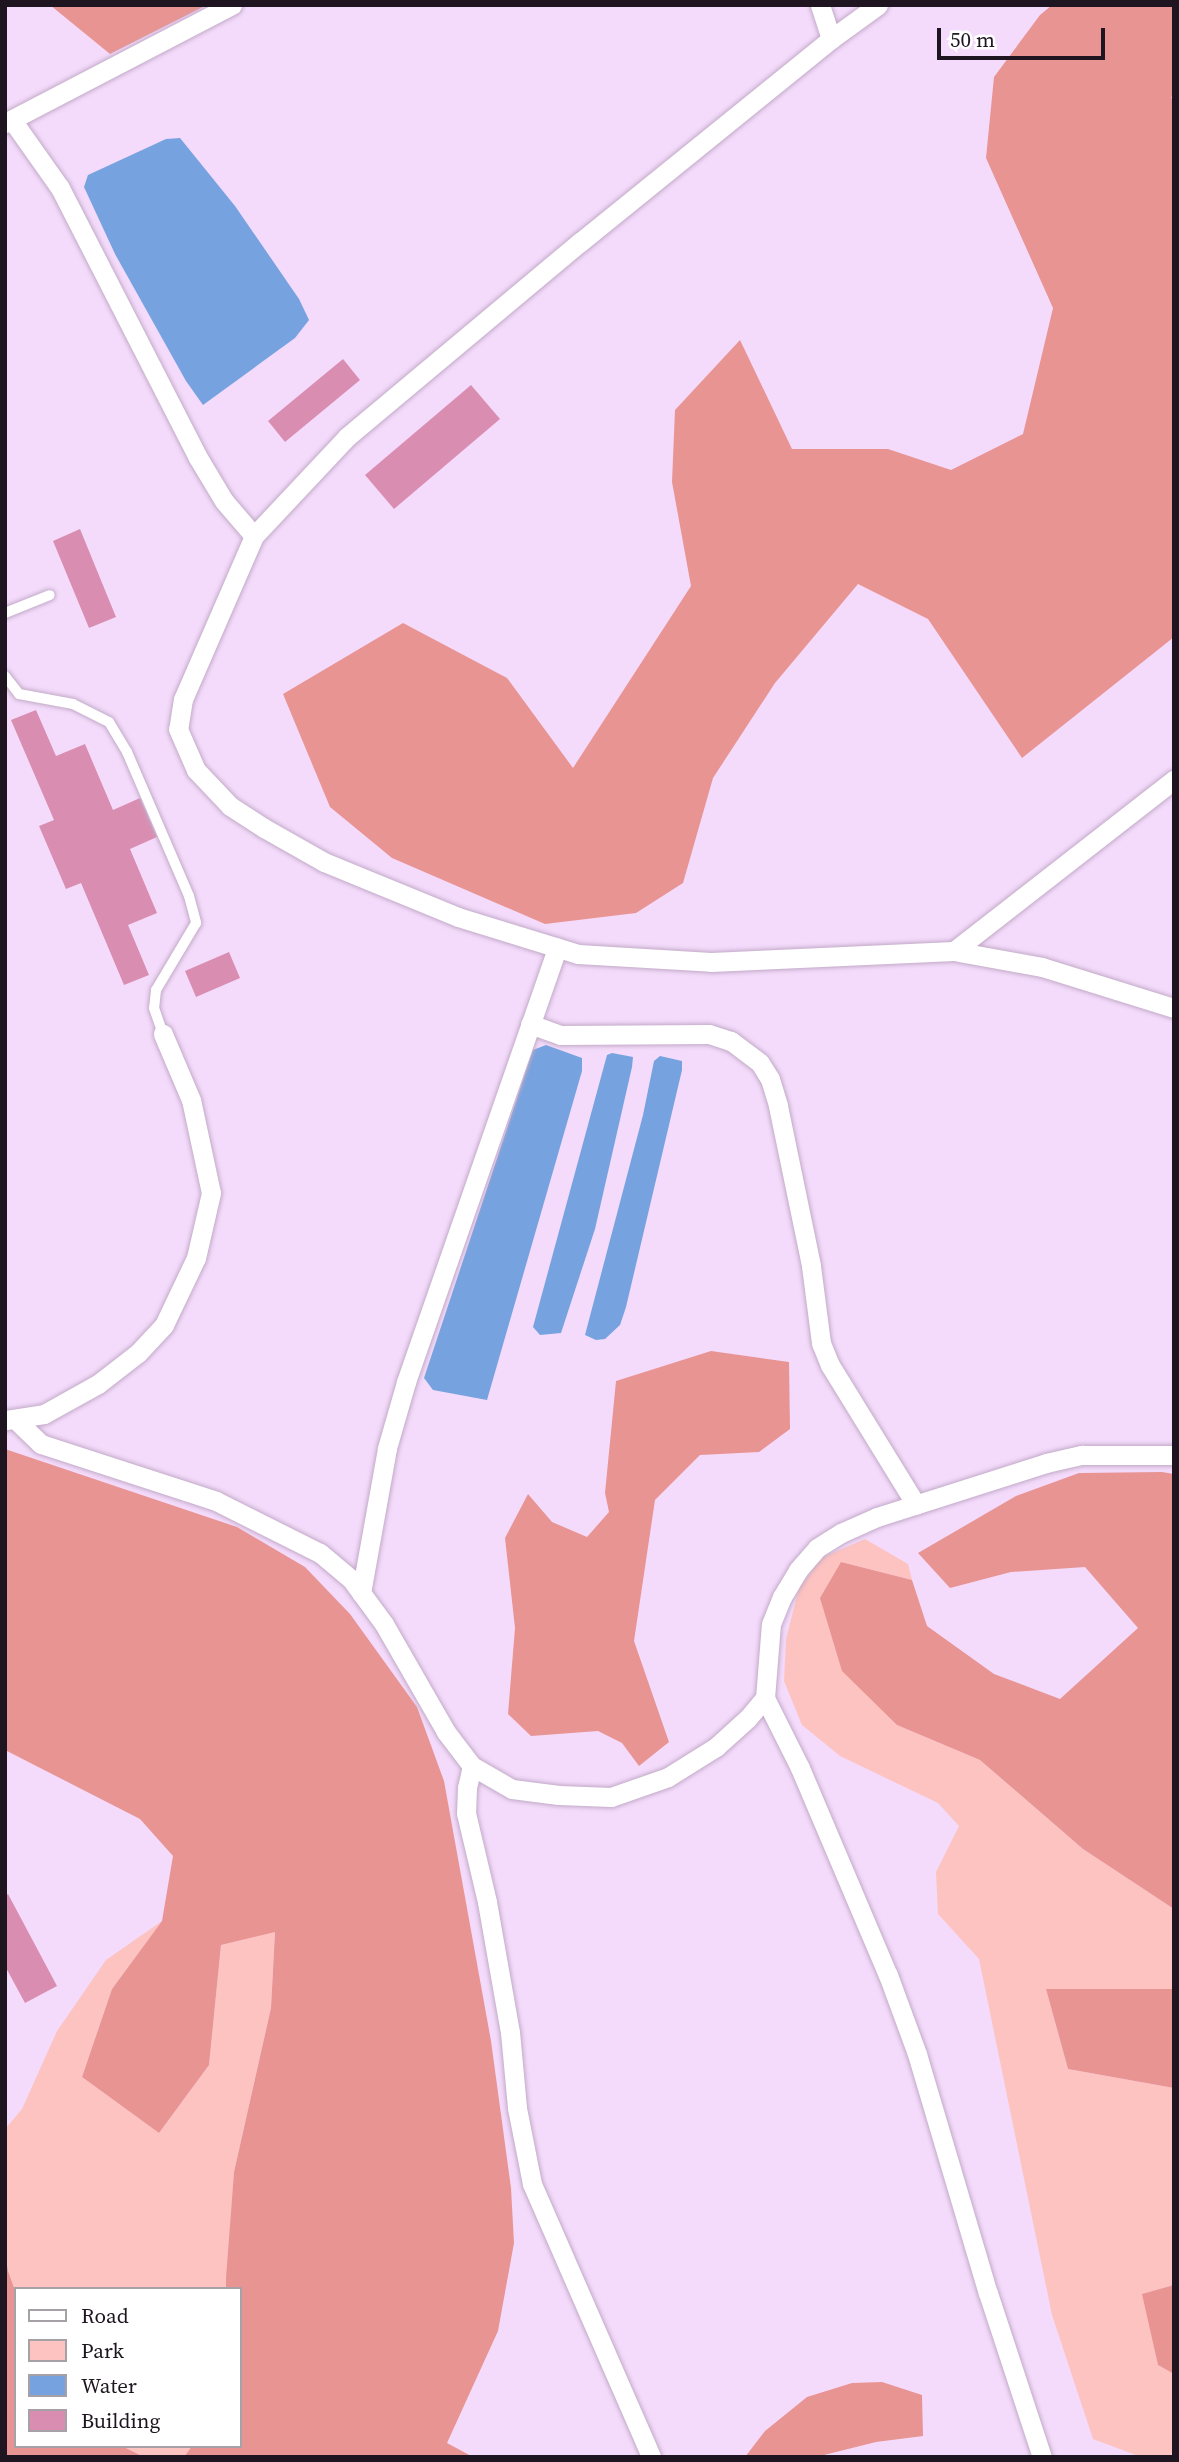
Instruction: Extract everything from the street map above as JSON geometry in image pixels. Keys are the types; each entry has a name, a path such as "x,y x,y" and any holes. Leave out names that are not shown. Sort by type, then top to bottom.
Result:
{"street":[{"path":"232,5 9,122 40,157 72,209 197,456 224,501 254,536"},
{"path":"820,5 831,39"},
{"path":"878,5 831,39 580,242 347,437 254,536 183,699 178,729 196,770 230,806 324,862 458,917 578,954 711,962 954,950 1042,967 1174,1008"},
{"path":"954,950 1174,780"},
{"path":"361,1593 387,1448 406,1382 557,948"},
{"path":"530,1024 560,1035 579,1037 709,1034 731,1041 760,1063 770,1079 778,1106 811,1266 821,1343 830,1365 916,1505"},
{"path":"11,1421 44,1414 98,1384 138,1353 164,1325 196,1258 211,1193 191,1100 163,1034"},
{"path":"11,1421 41,1444 216,1501 320,1553 351,1579 361,1593 391,1636 446,1732 472,1766 512,1789 559,1795 611,1797 677,1771 716,1746 748,1718 765,1698"},
{"path":"1042,2457 988,2292 921,2067 892,1986 800,1768 765,1698 772,1624 782,1597 798,1570 817,1548 841,1533 877,1517 1046,1463 1082,1455 1174,1455"},
{"path":"472,1766 467,1787 466,1813 487,1902 510,2032 517,2108 531,2184 651,2457"}],"lane":[{"path":"5,613 50,595"},
{"path":"5,676 19,694 73,704 109,722 127,752 189,896 196,923 156,990 154,1008 163,1034"}],"green space":[{"path":"865,1539 908,1564 912,1580 841,1562 897,1725 980,1760 1083,1849 1174,1909 1174,1989 1046,1989 1068,2069 1174,2088 1174,2285 1143,2294 1158,2365 1174,2374 1174,2457 1141,2457 1093,2439 1052,2315 979,1959 938,1914 936,1872 959,1826 938,1803 840,1756 802,1725 784,1681 786,1639 799,1588 821,1558"},
{"path":"162,1921 112,1989 82,2077 159,2133 209,2065 221,1945 275,1931 271,2008 234,2172 226,2287 14,2288 5,2252 5,2129 22,2109 57,2031 106,1960"},
{"path":"126,2448 191,2448 184,2457 144,2457"}],"shaded area":[{"path":"50,5 207,5 110,54"},
{"path":"1052,5 1174,5 1174,96 1171,97 1174,102 1174,637 1022,758 928,619 858,584 775,683 713,778 683,883 636,913 545,924 392,858 330,807 283,694 403,623 507,678 573,768 691,586 672,482 675,410 740,340 792,449 888,449 951,470 1023,434 1053,308 986,158 994,77 1040,15"},
{"path":"711,1351 789,1362 790,1429 759,1452 700,1455 655,1500 634,1641 669,1742 639,1766 622,1743 598,1731 531,1736 508,1714 515,1628 505,1538 528,1494 552,1522 587,1537 609,1512 605,1493 616,1381"},
{"path":"5,1449 237,1527 305,1567 350,1614 417,1707 444,1781 491,2041 511,2188 514,2243 498,2331 447,2443 473,2457 184,2457 191,2448 242,2448 242,2287 226,2287 226,2278 234,2172 271,2008 275,1932 221,1945 209,2065 159,2133 82,2077 112,1989 162,1921 173,1856 140,1819 5,1750"},
{"path":"1079,1473 1174,1474 1174,1909 1083,1849 980,1760 897,1725 842,1671 820,1598 841,1562 912,1580 927,1626 994,1674 1060,1699 1138,1628 1085,1567 1011,1572 950,1588 918,1553 1016,1496"},
{"path":"1046,1989 1174,1989 1174,2088 1068,2069"},
{"path":"5,2252 14,2288 14,2448 126,2448 144,2457 5,2457"},
{"path":"1174,2285 1174,2374 1158,2365 1142,2294"},
{"path":"882,2382 922,2395 923,2436 876,2442 816,2457 745,2457 765,2431 807,2397 852,2383"}],"water":[{"path":"180,138 235,206 299,299 309,320 295,338 203,405 186,381 115,254 84,187 88,175 166,139"},
{"path":"546,1045 582,1058 582,1071 487,1400 433,1390 424,1378 533,1050"},
{"path":"612,1053 633,1057 595,1229 561,1333 540,1335 533,1327 607,1055"},
{"path":"660,1056 682,1061 682,1070 626,1307 620,1325 605,1339 596,1340 585,1335 643,1115 654,1061"}],"building":[{"path":"343,359 360,380 285,442 268,421"},
{"path":"471,385 500,419 394,509 365,475"},
{"path":"80,529 116,617 89,628 53,541"},
{"path":"36,710 56,756 85,744 113,810 140,798 157,837 130,849 157,913 128,925 149,975 124,985 81,883 66,889 39,826 54,820 11,720"},
{"path":"229,952 240,978 196,997 185,971"},
{"path":"8,1894 57,1986 25,2003 5,1966 5,1896"}]}
